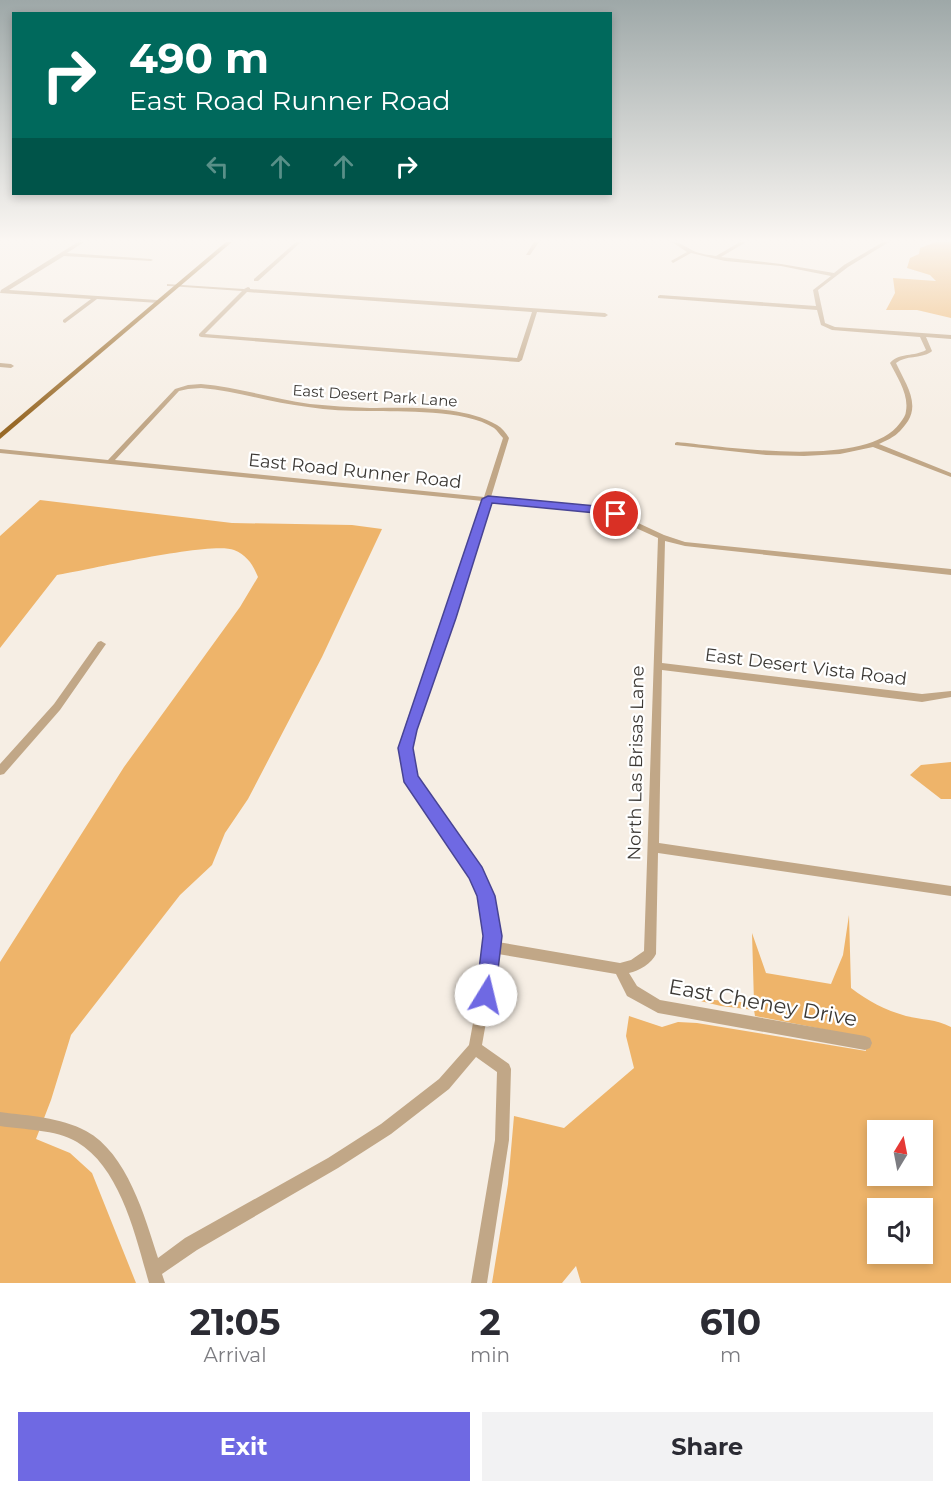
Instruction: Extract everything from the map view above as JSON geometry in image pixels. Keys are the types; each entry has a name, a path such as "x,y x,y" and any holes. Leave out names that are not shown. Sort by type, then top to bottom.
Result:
{"main road":[{"path":"1,433 153,302"}],"street":[{"path":"65,321 90,302"},
{"path":"234,302 201,335 519,360 535,310"},
{"path":"418,302 605,315"},
{"path":"730,302 817,308"},
{"path":"816,302 826,326 951,337"},
{"path":"677,444 796,454 838,453 874,445 898,431 910,414 909,400 892,363 898,358 925,355 929,351 923,336"},
{"path":"0,365 11,366"},
{"name":"East Desert Park Lane","path":"110,462 177,390 183,388 237,391 277,401 327,408 450,413 494,425 506,438 488,499"},
{"path":"874,445 951,475"},
{"name":"East Road Runner Road","path":"0,451 607,512 631,521 661,539 685,544 951,572"},
{"path":"0,1119 68,1131 81,1136 97,1148 113,1170 132,1207 155,1277 192,1244 333,1163 386,1129 444,1084 475,1048 483,1012 492,948 491,918 486,896 475,872 410,778 406,748 411,723 450,618 488,499"},
{"name":"North Las Brisas Lane","path":"620,969 634,966 650,954 661,539"},
{"path":"0,771 57,706 101,644"},
{"name":"East Desert Vista Road","path":"657,666 922,698 951,694"},
{"path":"653,847 951,891"},
{"path":"492,948 620,969"},
{"name":"East Cheney Drive","path":"620,969 632,991 658,1006 865,1043"},
{"path":"475,1048 504,1069 502,1140 479,1283"}],"shaded area":[{"path":"890,302 951,302 951,318 917,310 886,310"},
{"path":"40,500 232,523 352,525 382,529 322,657 248,799 225,833 212,865 180,895 71,1035 36,1139 70,1153 92,1173 136,1283 0,1283 0,962 124,767 240,607 258,577 252,565 243,555 234,550 221,548 148,557 57,575 0,648 0,536"},
{"path":"951,762 951,799 941,799 910,775 921,765"},
{"path":"849,915 851,988 891,1011 940,1022 951,1027 951,1283 581,1283 576,1266 562,1283 492,1283 508,1184 514,1116 564,1128 634,1068 626,1036 629,1016 662,1027 678,1022 697,1023 866,1051 863,1037 755,1016 754,1010 721,1006 688,998 754,1003 752,933 766,973 831,984 843,955"}],"route":[{"path":"486,995 491,962 490,909 475,872 422,799 410,778 406,759 410,730 450,618 488,499 616,514"}]}
